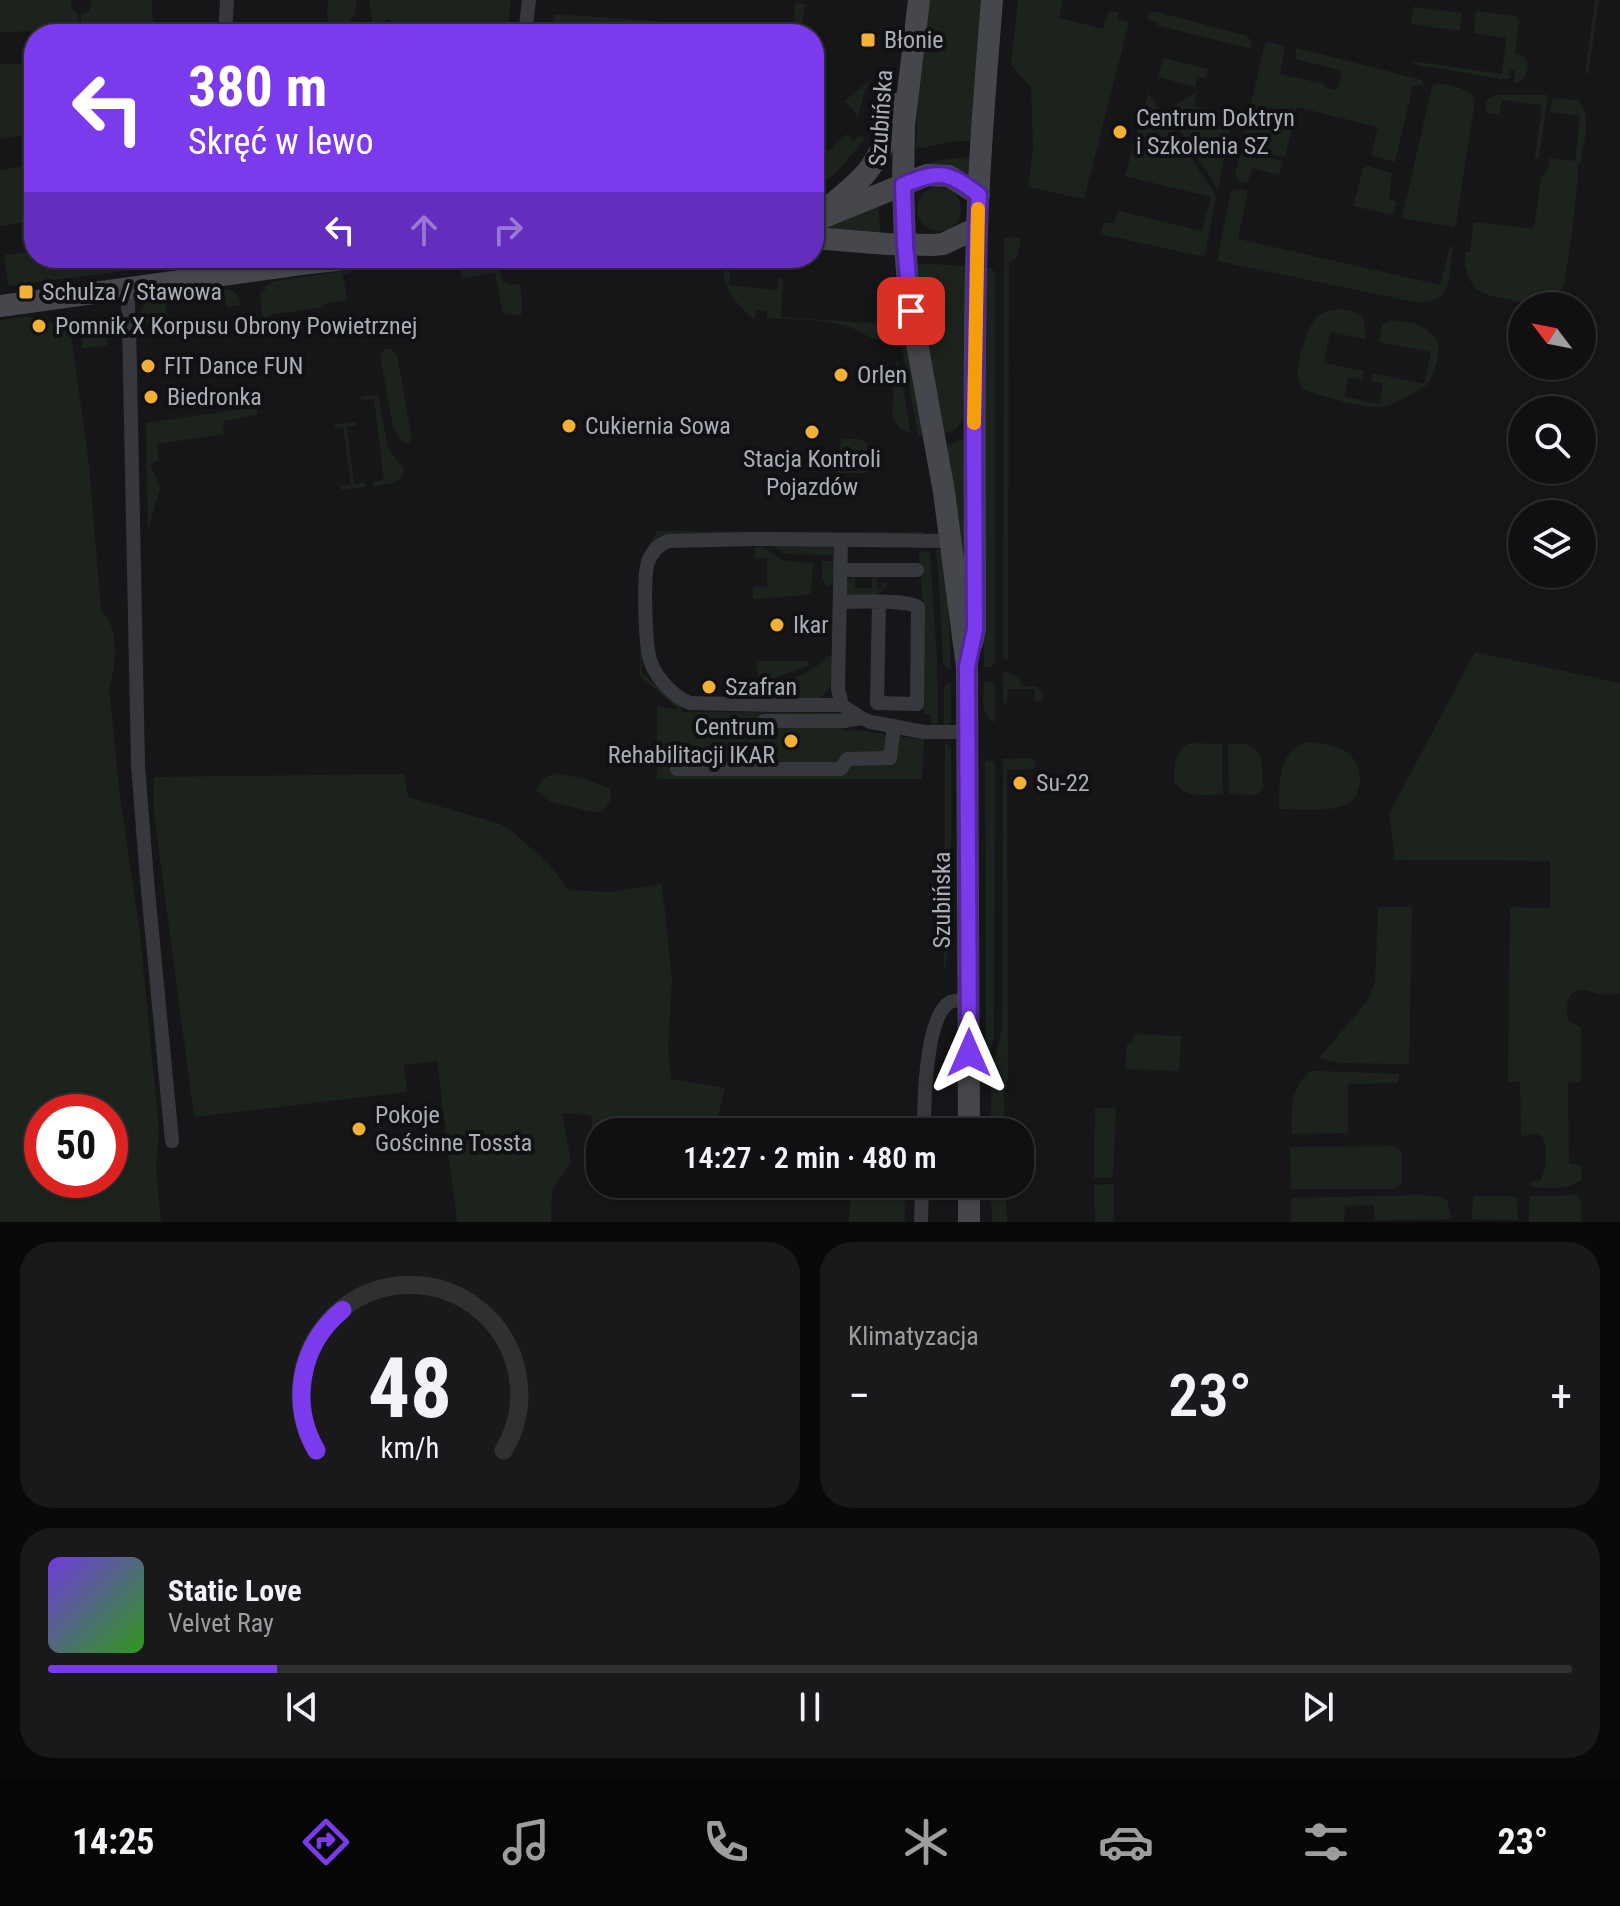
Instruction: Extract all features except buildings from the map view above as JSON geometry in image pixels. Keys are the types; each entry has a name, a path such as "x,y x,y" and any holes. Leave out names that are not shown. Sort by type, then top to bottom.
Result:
{"main road":[{"name":"Szubińska","path":"919,0 904,126 905,244 909,299 935,438 967,667 969,1118"},
{"name":"Szubińska","path":"967,667 975,629 977,228 992,0"},
{"path":"824,211 868,171 909,84"},
{"path":"824,216 927,175 949,176 979,195"},
{"path":"824,239 933,245 943,244 977,228"},
{"path":"864,243 908,284"},
{"path":"0,306 127,288 229,268"},
{"path":"969,1198 969,1222"}],"street":[{"path":"226,24 227,0"},
{"path":"526,24 529,0"},
{"path":"127,288 138,765 172,1141"},
{"path":"951,541 755,539 664,542 653,552 646,568 648,653 655,672 686,702 842,705 861,718 894,726 924,732 968,732"},
{"path":"841,540 838,689 842,705"},
{"path":"840,570 917,570"},
{"path":"840,602 879,602 911,603 918,607 917,704 877,703 879,602"},
{"path":"764,721 844,721 861,718"},
{"path":"677,769 841,769 847,759 890,758 894,726"},
{"path":"924,1118 928,1059 939,1017 952,1001 969,1000"},
{"path":"921,1222 922,1198"}],"shaded area":[{"path":"0,0 71,0 72,10 78,14 78,24 24,24 24,31 0,32"},
{"path":"91,0 152,0 153,24 81,24 81,15 90,10"},
{"path":"328,0 357,0 354,16 347,24 331,24 327,16"},
{"path":"369,0 511,0 508,24 404,24 386,19 384,24 373,24"},
{"path":"929,0 982,0 972,141 916,149 918,93"},
{"path":"1018,0 1063,0 1059,18 1103,29 1111,11 1118,13 1117,19 1129,22 1084,199 1028,187 1033,150 1031,87 1011,65"},
{"path":"1595,0 1599,0 1588,74 1585,73"},
{"path":"795,3 805,4 802,24 794,24"},
{"path":"1416,5 1418,8 1462,13 1460,31 1411,24"},
{"path":"1476,11 1515,16 1519,20 1515,54 1523,56 1528,64 1521,81 1514,83 1515,70 1510,70 1509,79 1500,79 1419,66 1411,61 1502,74 1506,38 1474,33"},
{"path":"1157,12 1247,36 1251,49 1157,25 1157,22 1147,19 1148,13"},
{"path":"554,14 699,24 554,24"},
{"path":"1265,43 1285,46 1280,74 1324,84 1324,87 1337,90 1342,71 1295,59 1296,48 1422,80 1421,85 1413,86 1395,162 1371,155 1378,127 1297,107 1285,157 1241,147"},
{"path":"1163,58 1208,69 1205,78 1197,77 1195,87 1158,77"},
{"path":"24,63 24,135 0,139 0,64"},
{"path":"873,78 865,90 858,117 846,102 841,104"},
{"path":"1436,84 1463,90 1475,100 1456,224 1453,227 1402,218 1432,87"},
{"path":"1197,91 1194,106 1233,115 1218,189 1170,114 1171,108"},
{"path":"1148,93 1216,196 1205,255 1101,234 1104,223 1114,223 1118,211 1202,231 1211,197 1125,176"},
{"path":"1494,95 1548,95 1539,158 1535,158 1542,105 1502,100 1499,115 1485,112 1487,100"},
{"path":"1552,100 1578,100 1585,114 1586,130 1581,162 1577,165 1572,233 1564,284 1560,292 1508,292 1508,299 1488,295 1476,289 1465,265 1465,252 1470,252 1473,225 1475,222 1534,229 1541,177 1548,169 1550,158 1575,161 1580,116 1550,112"},
{"path":"847,134 852,141 861,135 865,139 834,175 824,182 824,146 828,151"},
{"path":"1241,151 1283,161 1279,175 1252,168 1248,183 1241,182 1235,175"},
{"path":"971,157 970,176 956,168 916,170 915,167 940,160"},
{"path":"24,166 24,222 0,226 0,170"},
{"path":"1368,166 1392,173 1389,199 1396,202 1393,215 1353,206 1363,168"},
{"path":"939,187 955,193 961,209 955,225 939,231 923,225 917,209 923,193"},
{"path":"1231,191 1248,191 1238,239 1440,285 1450,246 1453,247 1447,286 1437,299 1415,302 1217,261"},
{"path":"878,201 881,236 824,227 824,222"},
{"path":"1004,238 1021,239 1017,258 1009,262 1008,660 1003,659"},
{"path":"24,252 24,268 148,268 8,286 4,255"},
{"path":"914,263 966,266 964,417 956,429 946,433 943,432"},
{"path":"460,268 500,268 503,281 520,284 521,315 503,314 495,273 463,279"},
{"path":"985,268 991,268 995,273 995,660 992,667 984,667 982,466"},
{"path":"351,270 343,274 347,300 324,304 324,307 269,315 270,328 263,327 260,292 264,292 274,281"},
{"path":"723,270 730,271 729,285 777,290 779,278 783,279 781,317 885,324 887,288 894,335 877,340 833,323 767,318 767,311 756,310 753,318 733,297"},
{"path":"214,289 215,295 172,301 171,295"},
{"path":"217,289 233,291 240,305 227,307 224,294 218,295"},
{"path":"169,295 170,301 165,302 168,322 142,324 142,310 146,302"},
{"path":"1341,309 1359,314 1364,320 1365,331 1365,339 1330,332 1324,363 1364,371 1362,379 1348,377 1345,397 1379,404 1383,384 1371,381 1372,373 1424,384 1431,352 1379,342 1382,325 1391,320 1419,325 1436,340 1437,360 1426,385 1382,407 1354,404 1303,389 1298,371 1310,328 1319,315"},
{"path":"22,317 40,318 44,324 69,320 89,464 101,610 114,637 115,658 109,689 119,789 140,934 159,1129 156,1167 161,1222 0,1222 0,320"},
{"path":"101,325 101,333 106,333 107,346 82,348 81,326"},
{"path":"908,344 926,435 918,435 902,348"},
{"path":"384,349 391,349 397,355 412,439 408,444 400,440 393,427 380,356"},
{"path":"897,358 911,433 899,428 892,410"},
{"path":"378,395 388,448 404,469 397,481 373,486 373,482 384,480 374,399 361,400 361,397"},
{"path":"257,407 257,415 223,421 224,434 157,444 159,461 150,463 160,488 148,531 146,423"},
{"path":"355,422 356,425 347,427 354,484 365,483 365,487 341,490 341,486 351,484 343,427 335,428 335,424"},
{"path":"841,439 859,439 867,443 867,473 837,473"},
{"path":"964,439 965,575 946,446"},
{"name":"Centrum Rehabilitacji IKAR","path":"657,531 924,532 668,534 656,540 643,561 642,673 682,708 681,712 841,713 842,730 924,739 922,779 657,779 657,706 679,710 640,676 641,559"},
{"path":"771,544 830,546 834,555 784,554"},
{"path":"763,547 784,561 813,563 811,593 753,599 753,587 767,587 767,558 754,558 755,548"},
{"path":"936,548 943,554 951,669 943,664"},
{"path":"919,552 930,553 938,726 931,726 931,714 924,714 924,606"},
{"path":"822,561 834,561 834,581 829,587 822,580"},
{"path":"877,576 877,589 882,589 882,583 888,583 881,592 876,595 846,593 846,582 850,578 855,577 855,588 872,588 872,578"},
{"path":"1475,652 1620,683 1620,994 1579,990 1569,999 1568,1020 1581,1028 1581,1081 1568,1083 1569,1164 1581,1165 1582,1179 1565,1187 1532,1187 1529,1182 1540,1180 1542,1176 1545,1146 1542,1136 1521,1136 1520,1082 1508,1082 1510,907 1550,908 1550,861 1395,860 1389,814"},
{"path":"828,656 833,656 832,680 829,689 820,698 761,700 760,691 763,688 798,676"},
{"path":"756,661 808,661 808,666 759,683"},
{"path":"1003,671 1019,677 1021,685 1037,687 1043,701 1035,701 1034,689 1008,689 1007,703 1003,703"},
{"path":"991,681 995,685 995,722 987,715 984,705 984,682"},
{"path":"951,683 951,720 949,725 944,725 944,686"},
{"path":"945,741 951,749 951,936 944,972"},
{"path":"1308,742 1337,747 1352,756 1360,780 1359,788 1350,802 1328,809 1279,809 1282,769 1291,752"},
{"path":"1190,743 1222,744 1223,794 1190,794 1174,782 1178,755"},
{"path":"1228,744 1246,744 1261,757 1263,785 1256,795 1229,794"},
{"path":"1031,758 1035,766 1032,769 1007,770 1008,1078 1005,1118 991,1118 991,1074 1002,1029 1003,759"},
{"path":"994,761 995,765 994,1035 986,1068 985,762"},
{"path":"556,773 585,779 610,789 611,800 602,812 549,801 536,790 544,778"},
{"path":"404,774 408,797 500,824 549,864 568,890 609,892 662,884 672,980 668,1047 671,1079 725,1088 718,1118 591,1118 591,1115 562,1113 571,1162 552,1190 551,1222 457,1222 437,1061 404,1065 407,1092 194,1117 154,813 154,777"},
{"path":"1378,907 1412,907 1409,1064 1340,1063 1319,1058 1367,1002 1375,982"},
{"path":"1134,1034 1181,1036 1179,1071 1125,1069 1127,1044 1132,1043"},
{"path":"1311,1071 1399,1074 1398,1083 1348,1084 1348,1133 1292,1134 1295,1092"},
{"path":"1095,1108 1116,1108 1113,1178 1094,1178"},
{"path":"1394,1146 1402,1152 1402,1183 1394,1189 1291,1189 1290,1147"},
{"path":"1114,1184 1114,1222 1095,1222 1094,1185"},
{"path":"1420,1195 1447,1200 1452,1219 1375,1220 1374,1205 1345,1206 1344,1222 1291,1222 1291,1198"},
{"path":"1576,1195 1581,1201 1581,1222 1529,1222 1531,1196"},
{"path":"1473,1196 1517,1198 1518,1220 1472,1219"},
{"path":"851,1198 904,1198 905,1222 849,1222"},
{"path":"991,1198 1006,1198 1007,1222 992,1222"}],"slow traffic":[{"path":"974,423 978,209"}],"place":[{"name":"Błonie","path":"868,40"},
{"name":"Centrum Doktryn i Szkolenia SZ","path":"1120,132"},
{"name":"Schulza / Stawowa","path":"26,292"},
{"name":"Pomnik X Korpusu Obrony Powietrznej","path":"39,326"},
{"name":"FIT Dance FUN","path":"148,366"},
{"name":"Orlen","path":"841,375"},
{"name":"Biedronka","path":"151,397"},
{"name":"Cukiernia Sowa","path":"569,426"},
{"name":"Stacja Kontroli Pojazdów","path":"812,432"},
{"name":"Ikar","path":"777,625"},
{"name":"Szafran","path":"709,687"},
{"name":"Centrum Rehabilitacji IKAR","path":"791,741"},
{"name":"Su-22","path":"1020,783"},
{"name":"Pokoje Gościnne Tossta","path":"359,1129"}],"route":[{"path":"911,311 903,185 927,175 949,176 979,195 974,423 975,629 967,667 969,1053"}]}
